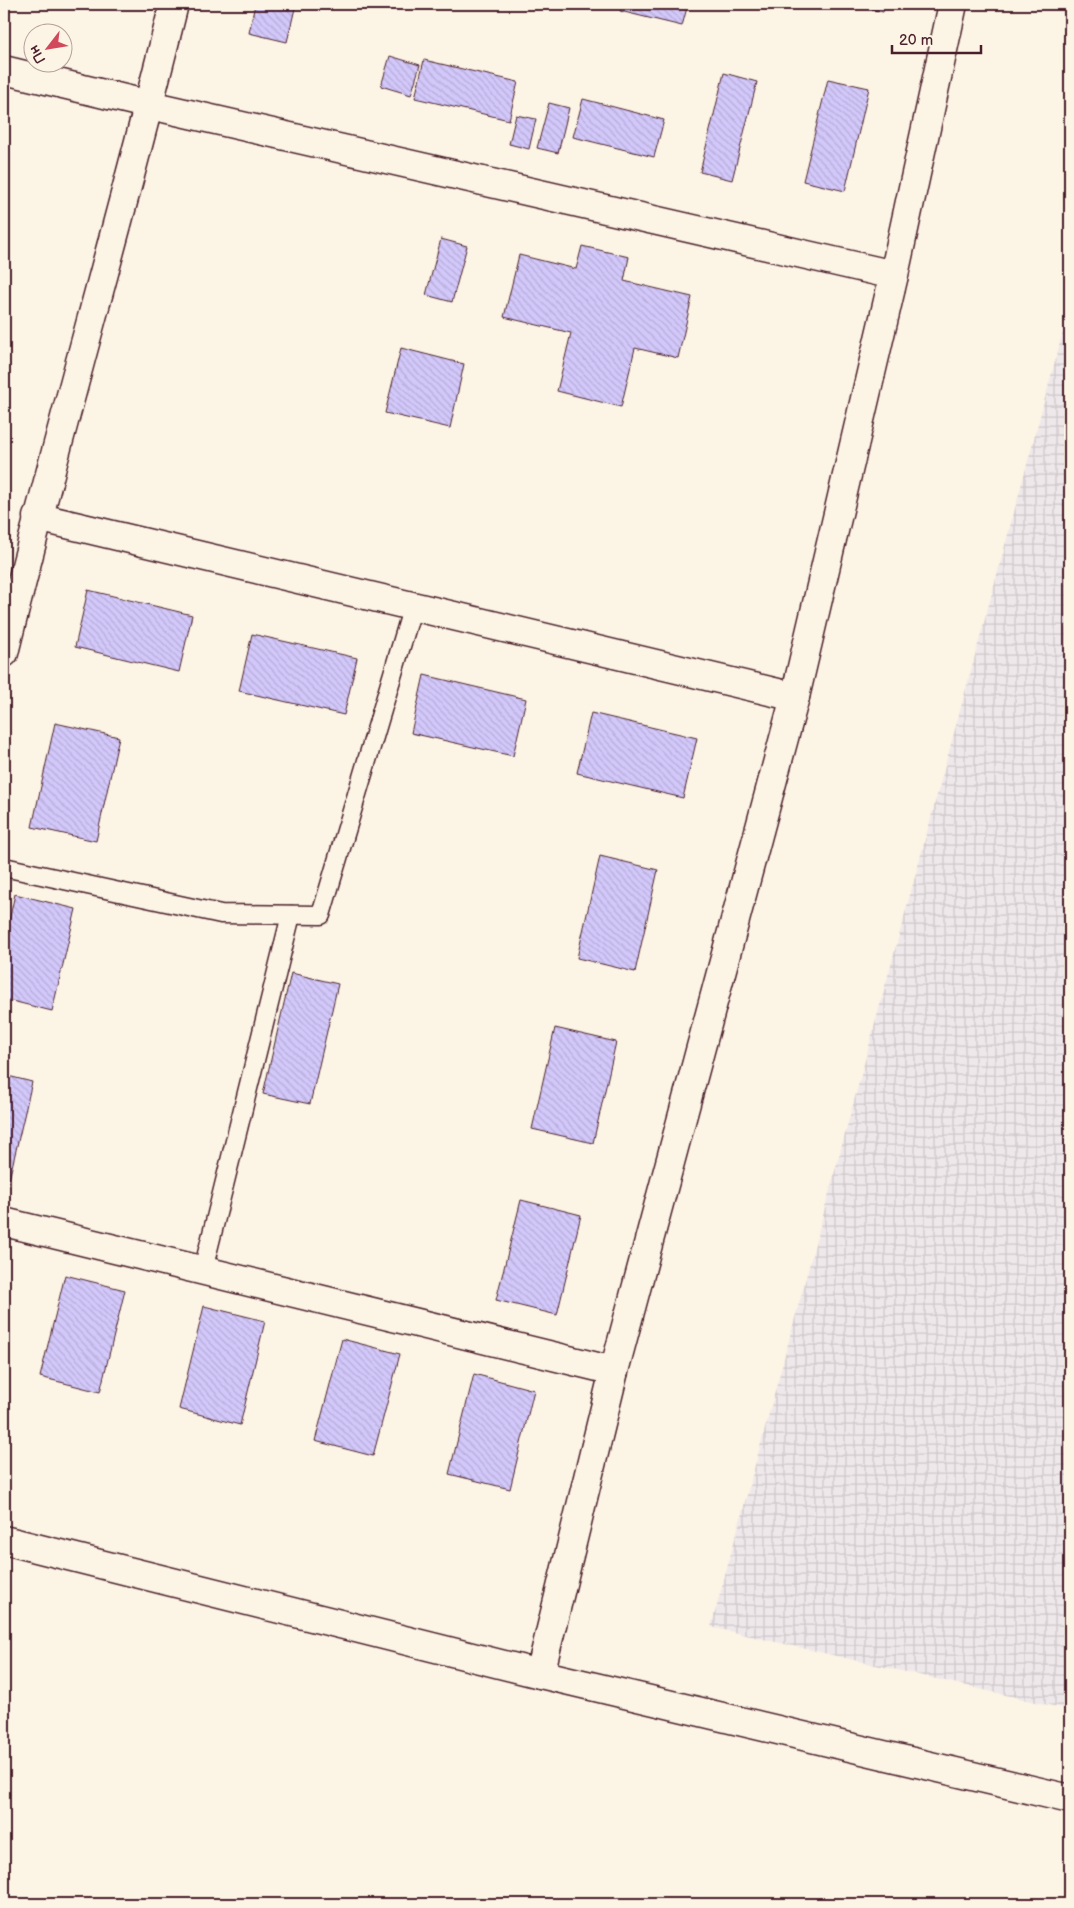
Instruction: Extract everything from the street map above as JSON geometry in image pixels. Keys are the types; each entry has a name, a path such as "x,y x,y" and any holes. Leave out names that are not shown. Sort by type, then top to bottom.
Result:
{"street":[{"path":"4,653 38,517 150,105 174,4"},
{"path":"540,1674 614,1371 795,697 894,275 953,4"},
{"path":"4,70 894,275"},
{"path":"38,517 795,697"},
{"path":"4,1222 614,1371"},
{"path":"4,1540 540,1674 1070,1799"}],"lane":[{"path":"4,866 222,914 321,915 413,606"},
{"path":"203,1270 291,914"}],"shaded area":[{"path":"1070,306 1070,1710 711,1627"}],"building":[{"path":"255,4 296,4 287,42 249,33"},
{"path":"622,4 688,4 682,26 620,11"},
{"path":"850,4 885,4 883,12"},
{"path":"390,56 420,65 411,95 381,86"},
{"path":"424,60 518,82 509,120 415,98"},
{"path":"724,73 757,82 732,180 700,172"},
{"path":"828,79 869,88 845,191 803,181"},
{"path":"583,99 664,120 654,157 573,137"},
{"path":"549,103 569,108 558,153 537,148"},
{"path":"516,115 536,119 529,149 509,144"},
{"path":"441,239 467,246 452,302 426,295"},
{"path":"582,246 629,257 624,281 692,297 678,358 635,348 621,407 557,391 571,333 504,317 519,255 576,269"},
{"path":"401,348 464,364 450,428 385,413"},
{"path":"88,590 192,615 179,672 75,647"},
{"path":"252,634 357,658 344,715 239,691"},
{"path":"424,675 526,699 513,756 411,733"},
{"path":"591,713 697,738 683,798 577,773"},
{"path":"55,723 119,737 96,841 32,827"},
{"path":"600,856 658,870 635,972 577,958"},
{"path":"15,894 76,909 52,1011 4,999 4,943"},
{"path":"291,973 338,984 310,1104 263,1094"},
{"path":"555,1028 616,1042 593,1143 532,1129"},
{"path":"4,1075 32,1082 8,1184 4,1183"},
{"path":"521,1200 581,1215 557,1315 496,1300"},
{"path":"65,1275 125,1290 100,1392 40,1377"},
{"path":"204,1306 265,1321 240,1425 179,1409"},
{"path":"342,1339 400,1354 373,1456 315,1441"},
{"path":"474,1374 534,1390 510,1489 449,1474"}]}
